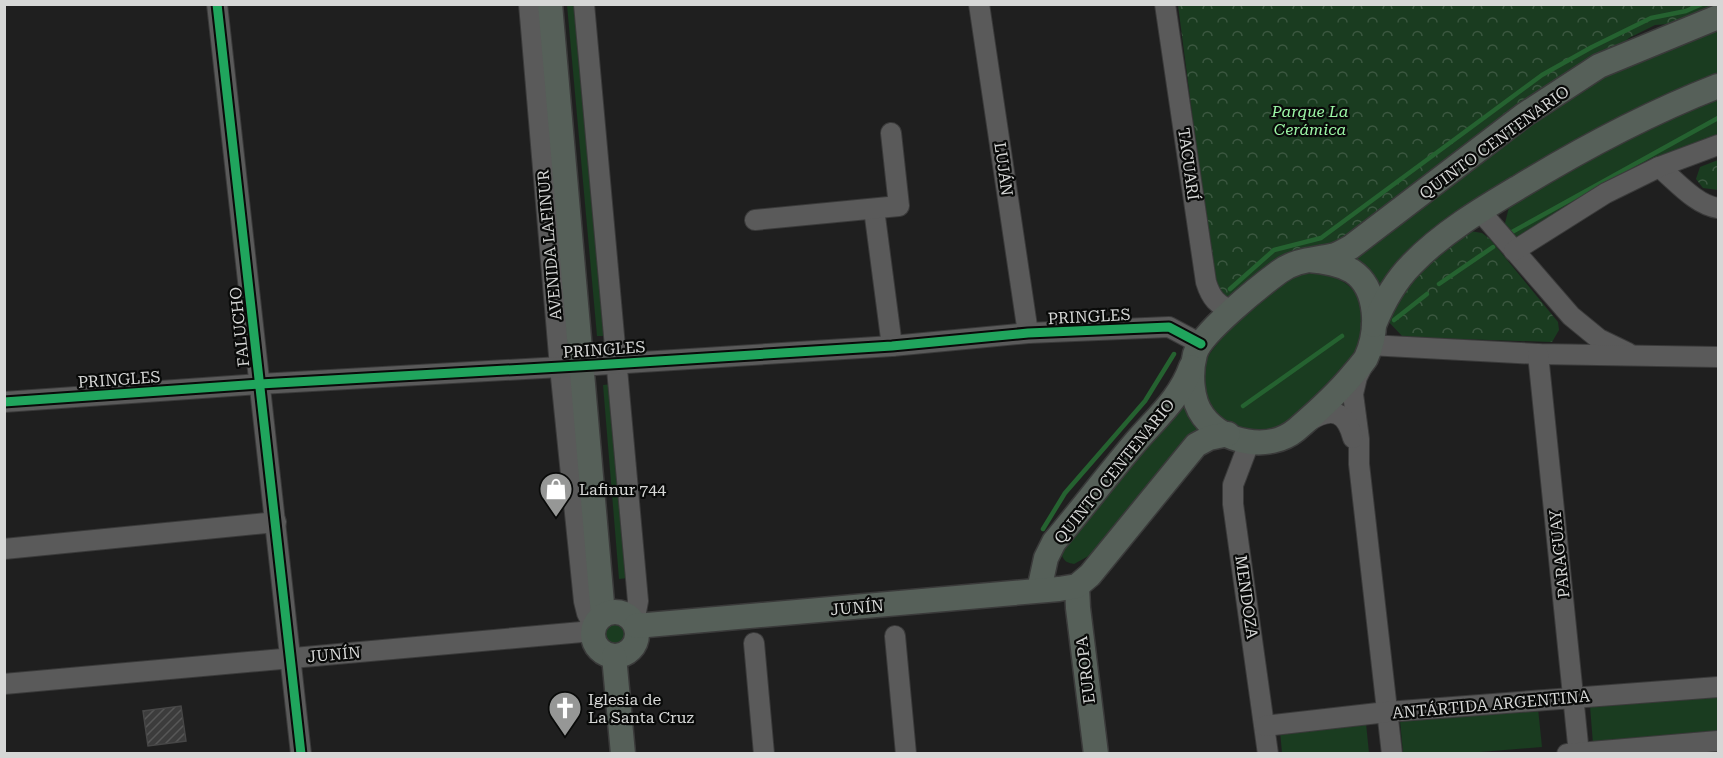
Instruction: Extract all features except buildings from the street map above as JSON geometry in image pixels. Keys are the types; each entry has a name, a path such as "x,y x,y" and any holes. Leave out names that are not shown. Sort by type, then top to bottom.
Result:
{"main road":[{"name":"AVENIDA LAFINUR","path":"550,4 588,366 614,578 613,622"},
{"name":"AVENIDA LAFINUR","path":"564,4 588,366"},
{"name":"QUINTO CENTENARIO","path":"1308,260 1333,256 1351,247 1524,115 1599,66 1719,17"},
{"path":"1077,585 1090,575 1196,445 1209,438 1269,442 1291,434 1323,407 1369,344 1381,307 1412,264 1443,236 1582,149 1690,97 1719,86"},
{"path":"1239,439 1212,427 1196,403 1193,390 1198,349 1212,330 1280,271 1308,260 1333,263 1352,271 1362,281 1374,307 1369,344"},
{"name":"QUINTO CENTENARIO","path":"1039,590 1046,558 1054,542 1177,396 1198,349"},
{"name":"JUNÍN","path":"613,622 1039,590 1077,585"},
{"name":"EUROPA","path":"1077,585 1096,753"},
{"path":"613,622 637,639 631,650 620,656 614,656 603,653 596,646 613,622"},
{"path":"614,656 623,753"}],"street":[{"name":"FALUCHO","path":"217,4 301,753"},
{"name":"AVENIDA LAFINUR","path":"529,4 588,366"},
{"name":"AVENIDA LAFINUR","path":"584,4 588,366 584,601 586,613 613,622"},
{"name":"LUJÁN","path":"979,4 1028,333"},
{"name":"TACUARÍ","path":"1165,4 1206,282 1211,295 1220,306 1233,311"},
{"path":"755,220 899,206 891,133"},
{"path":"1514,251 1606,193 1659,167 1719,145"},
{"path":"1659,167 1699,200 1711,207 1719,208"},
{"path":"874,208 892,346"},
{"path":"1480,211 1569,313 1599,339 1633,356"},
{"path":"1560,354 1570,341 1574,328 1569,313"},
{"name":"PRINGLES","path":"4,402 260,384 892,346 1028,333 1169,327 1198,349"},
{"path":"1392,753 1353,394 1369,344 1538,354 1719,357"},
{"name":"PARAGUAY","path":"1538,354 1574,698 1575,753"},
{"path":"1291,434 1321,415 1339,414 1350,426 1359,464"},
{"name":"MENDOZA","path":"1239,439 1233,504 1268,753"},
{"path":"4,549 276,522"},
{"name":"JUNÍN","path":"4,684 292,658 613,622"},
{"path":"895,636 906,753"},
{"path":"754,643 764,753"},
{"name":"ANTÁRTIDA ARGENTINA","path":"1265,726 1387,712 1719,687"},
{"path":"1575,753 1719,741"}],"green space":[{"name":"Parque La Cerámica","path":"1718,4 1718,9 1682,23 1655,25 1629,38 1349,239 1226,298 1215,290 1178,5"},
{"path":"567,5 576,5 606,336 597,336"},
{"path":"1718,24 1718,78 1628,116 1380,290 1350,259 1589,81"},
{"path":"1718,94 1718,134 1674,152 1517,239 1504,227 1509,207 1522,192"},
{"path":"1718,160 1718,190 1703,188 1696,179 1700,167"},
{"path":"1470,231 1482,233 1490,239 1558,322 1559,330 1552,342 1403,337 1387,320 1407,280 1423,262"},
{"path":"1310,273 1341,280 1355,292 1362,310 1360,345 1333,381 1319,395 1279,426 1268,430 1253,430 1227,421 1208,401 1203,388 1203,374 1207,359 1233,327 1259,303 1293,278"},
{"path":"612,384 628,578 619,579 603,385"},
{"path":"1185,398 1201,430 1105,547 1074,564 1068,563 1062,556 1083,521"},
{"path":"612,620 621,621 626,627 626,642 619,648 607,641 605,633"},
{"path":"1718,694 1718,732 1593,744 1590,706"},
{"path":"1538,708 1542,747 1468,753 1403,753 1400,721"},
{"path":"1366,723 1369,753 1282,753 1280,731"}],"waterway":[{"path":"1230,289 1274,250 1321,238 1542,75 1651,18 1686,11 1702,4"},
{"path":"1512,232 1718,118"},
{"path":"1439,284 1493,247"},
{"path":"1394,320 1427,294"},
{"path":"1243,406 1342,336"},
{"path":"1043,529 1065,493 1145,401 1174,354"}],"cycle path":[{"path":"217,4 301,754"},
{"path":"4,402 260,384 892,346 1028,333 1169,327 1201,344"}],"place":[{"name":"Lafinur 744","path":"556,518"},
{"name":"Iglesia de La Santa Cruz","path":"565,737"}]}
